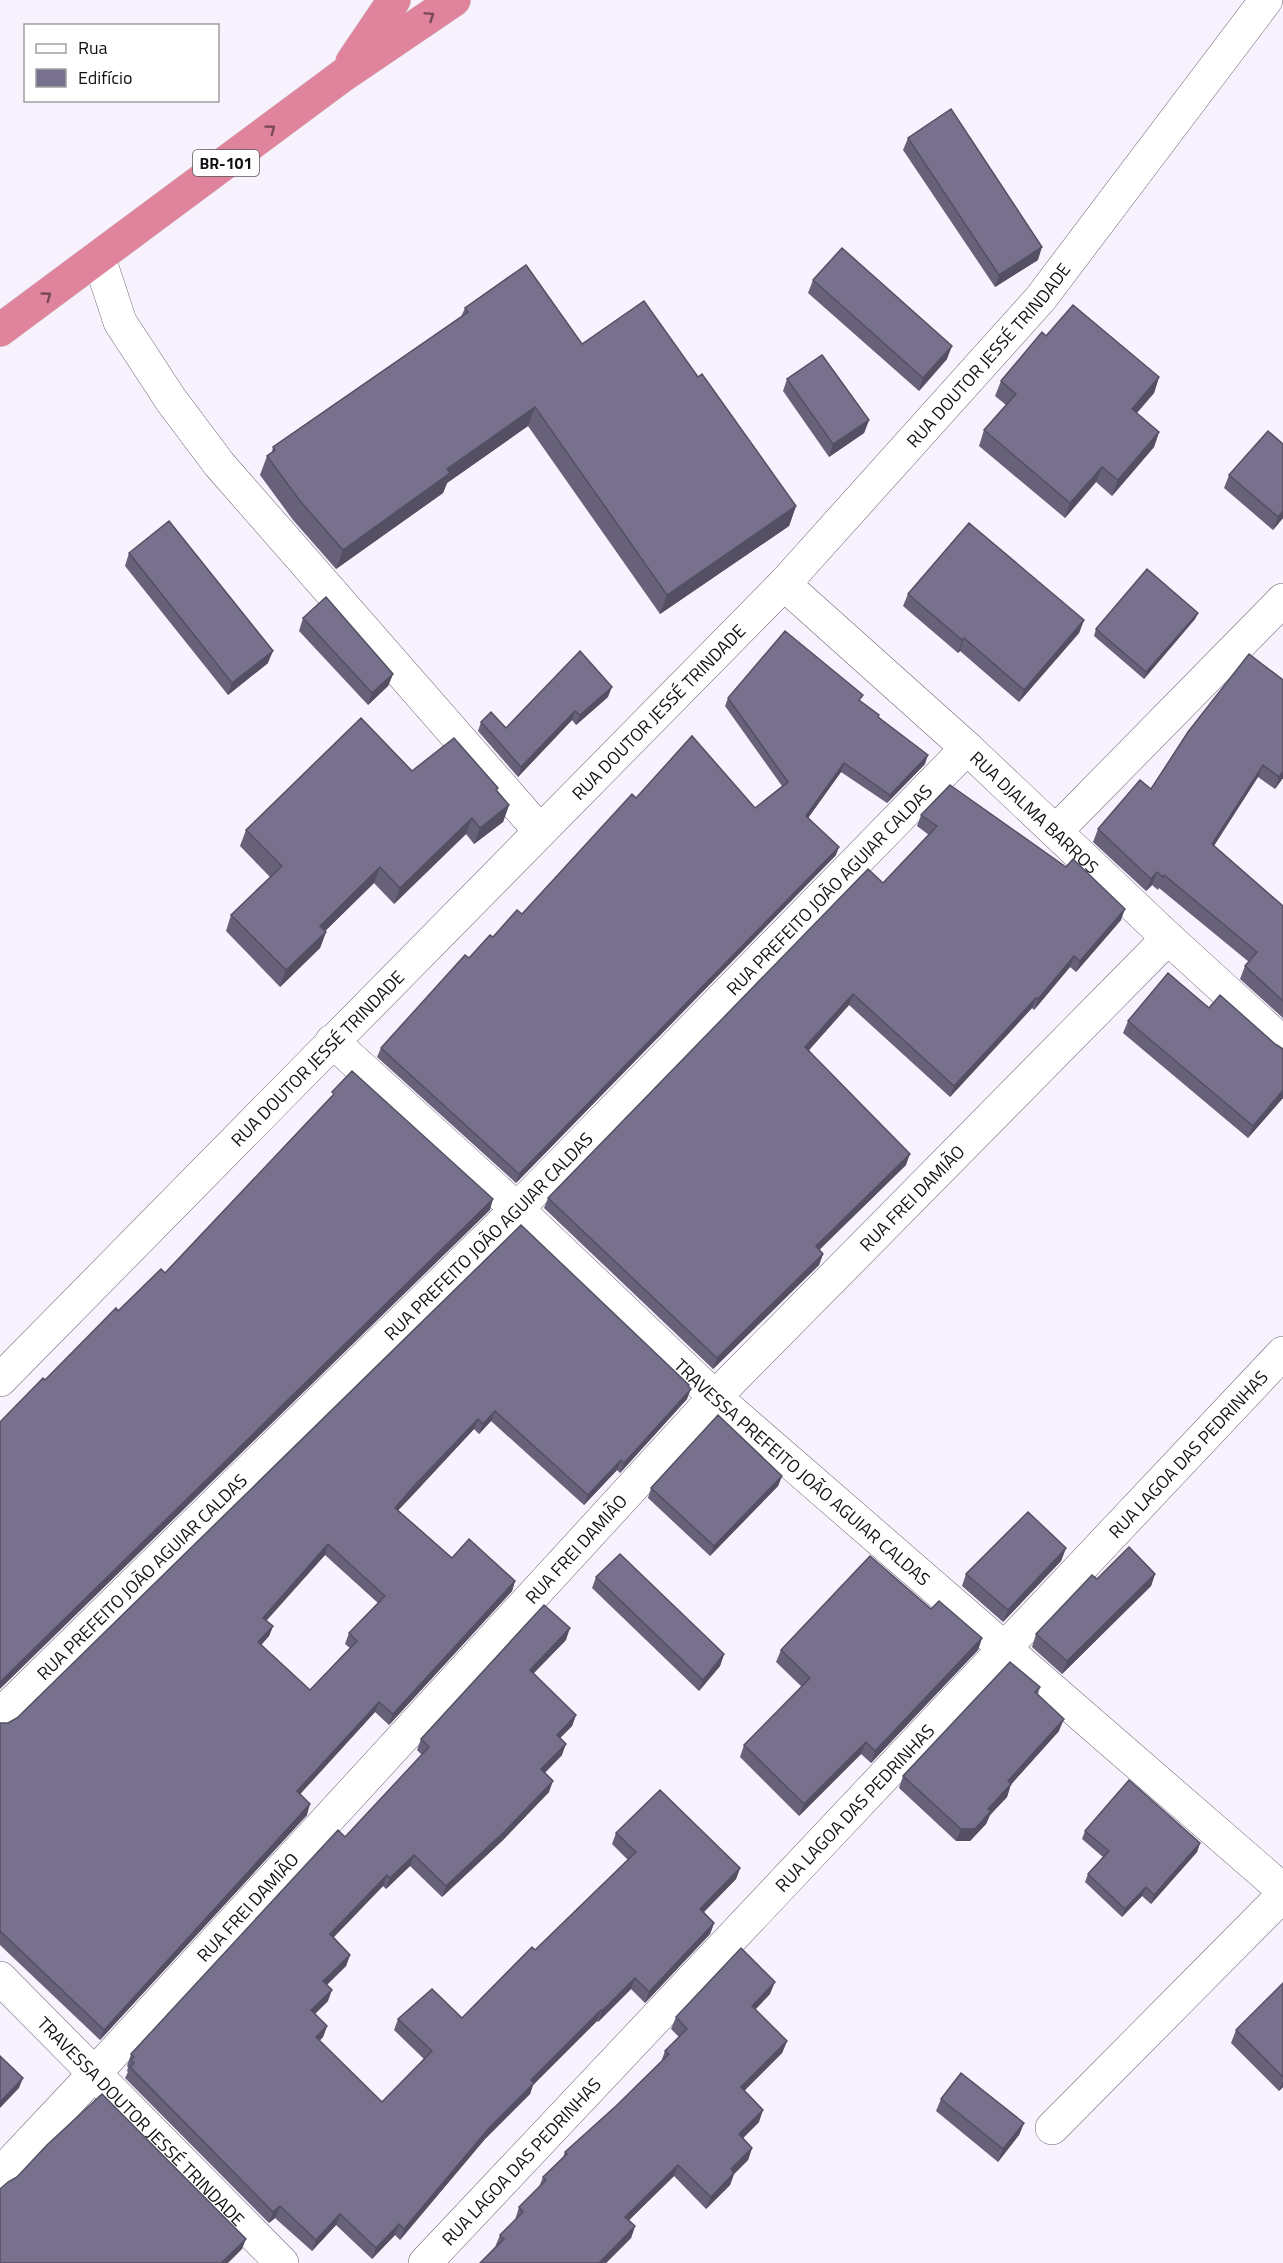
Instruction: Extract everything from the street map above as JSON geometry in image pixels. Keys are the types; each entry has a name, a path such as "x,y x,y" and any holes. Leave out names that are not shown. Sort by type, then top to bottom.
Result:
{"highway":[{"path":"342,76 393,0"},
{"name":"BR-101","path":"0,330 342,76 454,0"}],"street":[{"name":"RUA DOUTOR JESSÉ TRINDADE","path":"0,1380 784,584 1041,298 1266,0"},
{"path":"99,258 120,322 171,400 219,464 540,831"},
{"name":"RUA DJALMA BARROS","path":"784,584 967,748 1167,938 1283,1043"},
{"path":"1056,831 1283,600"},
{"name":"RUA PREFEITO JOÃO AGUIAR CALDAS","path":"0,1715 517,1209 967,748"},
{"name":"RUA FREI DAMIÃO","path":"0,2174 716,1397 1167,938"},
{"name":"TRAVESSA PREFEITO JOÃO AGUIAR CALDAS","path":"332,1041 517,1209 716,1397 1283,1890"},
{"name":"RUA LAGOA DAS PEDRINHAS","path":"425,2263 1283,1353"},
{"path":"1052,2128 1283,1895"},
{"name":"TRAVESSA DOUTOR JESSÉ TRINDADE","path":"0,1978 282,2263"}],"building":[{"path":"951,109 1042,247 999,275 908,138"},
{"path":"842,248 952,346 923,378 813,280"},
{"path":"526,265 582,344 644,301 698,377 702,374 796,506 667,595 535,407 447,469 450,473 343,550 300,501 267,456 275,450 273,447 468,312 465,308"},
{"path":"1073,305 1159,377 1132,409 1159,432 1118,480 1102,467 1070,503 984,430 1016,394 1001,381 1042,332 1046,336"},
{"path":"822,355 869,420 833,444 787,379"},
{"path":"1268,431 1283,444 1283,511 1278,517 1229,475"},
{"path":"169,521 273,651 232,683 129,553"},
{"path":"969,523 1084,620 1024,690 964,638 962,640 908,594"},
{"path":"1147,569 1198,613 1146,672 1096,629"},
{"path":"326,597 393,674 372,693 303,618"},
{"path":"785,631 863,695 859,700 879,715 878,717 928,755 890,795 844,763 806,816 839,847 519,1174 381,1048 465,955 469,958 490,935 493,937 517,910 522,914 632,794 636,798 692,736 755,808 788,782 728,698"},
{"path":"580,651 612,687 580,715 575,711 521,767 481,722 491,712 506,728"},
{"path":"1249,654 1283,680 1283,771 1279,777 1263,765 1212,844 1283,906 1283,1001 1245,966 1257,952 1164,875 1163,877 1157,872 1151,879 1098,829 1140,780 1151,789 1188,732"},
{"path":"361,718 412,771 454,738 498,788 496,790 509,805 480,828 472,818 400,888 380,867 320,926 326,932 286,970 231,915 282,866 246,830"},
{"path":"950,785 1066,867 1073,859 1125,909 1080,961 1074,956 1038,999 1036,998 954,1086 853,994 805,1047 910,1154 816,1246 823,1254 717,1358 548,1198 868,869 883,883 937,826 921,815"},
{"path":"1168,973 1209,1008 1220,995 1283,1049 1283,1090 1253,1126 1128,1021"},
{"path":"352,1071 493,1199 0,1682 0,1422 116,1308 118,1311 161,1269 165,1273 334,1094 332,1092"},
{"path":"521,1225 691,1389 624,1463 621,1460 588,1495 495,1411 483,1424 478,1419 413,1487 395,1508 452,1558 469,1539 515,1581 393,1714 379,1702 297,1791 310,1804 104,2030 0,1931 0,1723 8,1723 17,1718","holes":["328,1544 385,1596 349,1633 357,1641 310,1690 258,1642 273,1626 263,1618"]},
{"path":"718,1415 782,1476 714,1546 651,1488"},
{"path":"1028,1512 1066,1548 1008,1610 966,1574"},
{"path":"1129,1547 1155,1574 1067,1661 1036,1634 1092,1575 1097,1579"},
{"path":"620,1554 724,1654 703,1680 596,1577"},
{"path":"870,1556 931,1609 939,1601 982,1638 875,1751 866,1742 804,1804 744,1745 810,1678 781,1650"},
{"path":"544,1605 570,1628 530,1670 576,1715 557,1735 566,1744 541,1769 553,1781 506,1830 446,1886 414,1855 390,1878 387,1875 330,1934 350,1955 323,1981 332,1990 311,2010 327,2026 316,2037 382,2102 432,2051 398,2019 432,1989 462,2018 532,1947 535,1950 636,1852 616,1833 660,1790 740,1868 700,1909 714,1923 649,1992 635,1978 601,2010 531,2080 534,2083 489,2128 404,2229 399,2224 376,2248 340,2214 316,2240 280,2206 273,2212 130,2067 134,2063 131,2060 134,2057 131,2054 338,1830 345,1837 429,1747 421,1739"},
{"path":"1010,1662 1040,1687 1035,1692 1064,1719 1008,1781 1011,1784 988,1809 991,1811 975,1829 961,1829 903,1776"},
{"path":"1129,1780 1200,1843 1154,1895 1146,1887 1125,1909 1088,1874 1109,1851 1085,1831"},
{"path":"741,1948 775,1982 752,2006 787,2041 741,2087 763,2110 739,2134 752,2148 731,2169 734,2173 711,2197 678,2165 625,2217 635,2226 599,2263 480,2263 504,2239 500,2235 523,2212 519,2207 546,2180 543,2177 567,2154 565,2152 669,2054 665,2051 687,2029 676,2017"},
{"path":"1283,1983 1283,2077 1236,2030"},
{"path":"0,2056 23,2078 0,2102"},
{"path":"961,2073 1024,2123 1003,2149 941,2099"},
{"path":"102,2094 246,2239 221,2263 0,2263 0,2189 17,2177 47,2145"}]}
